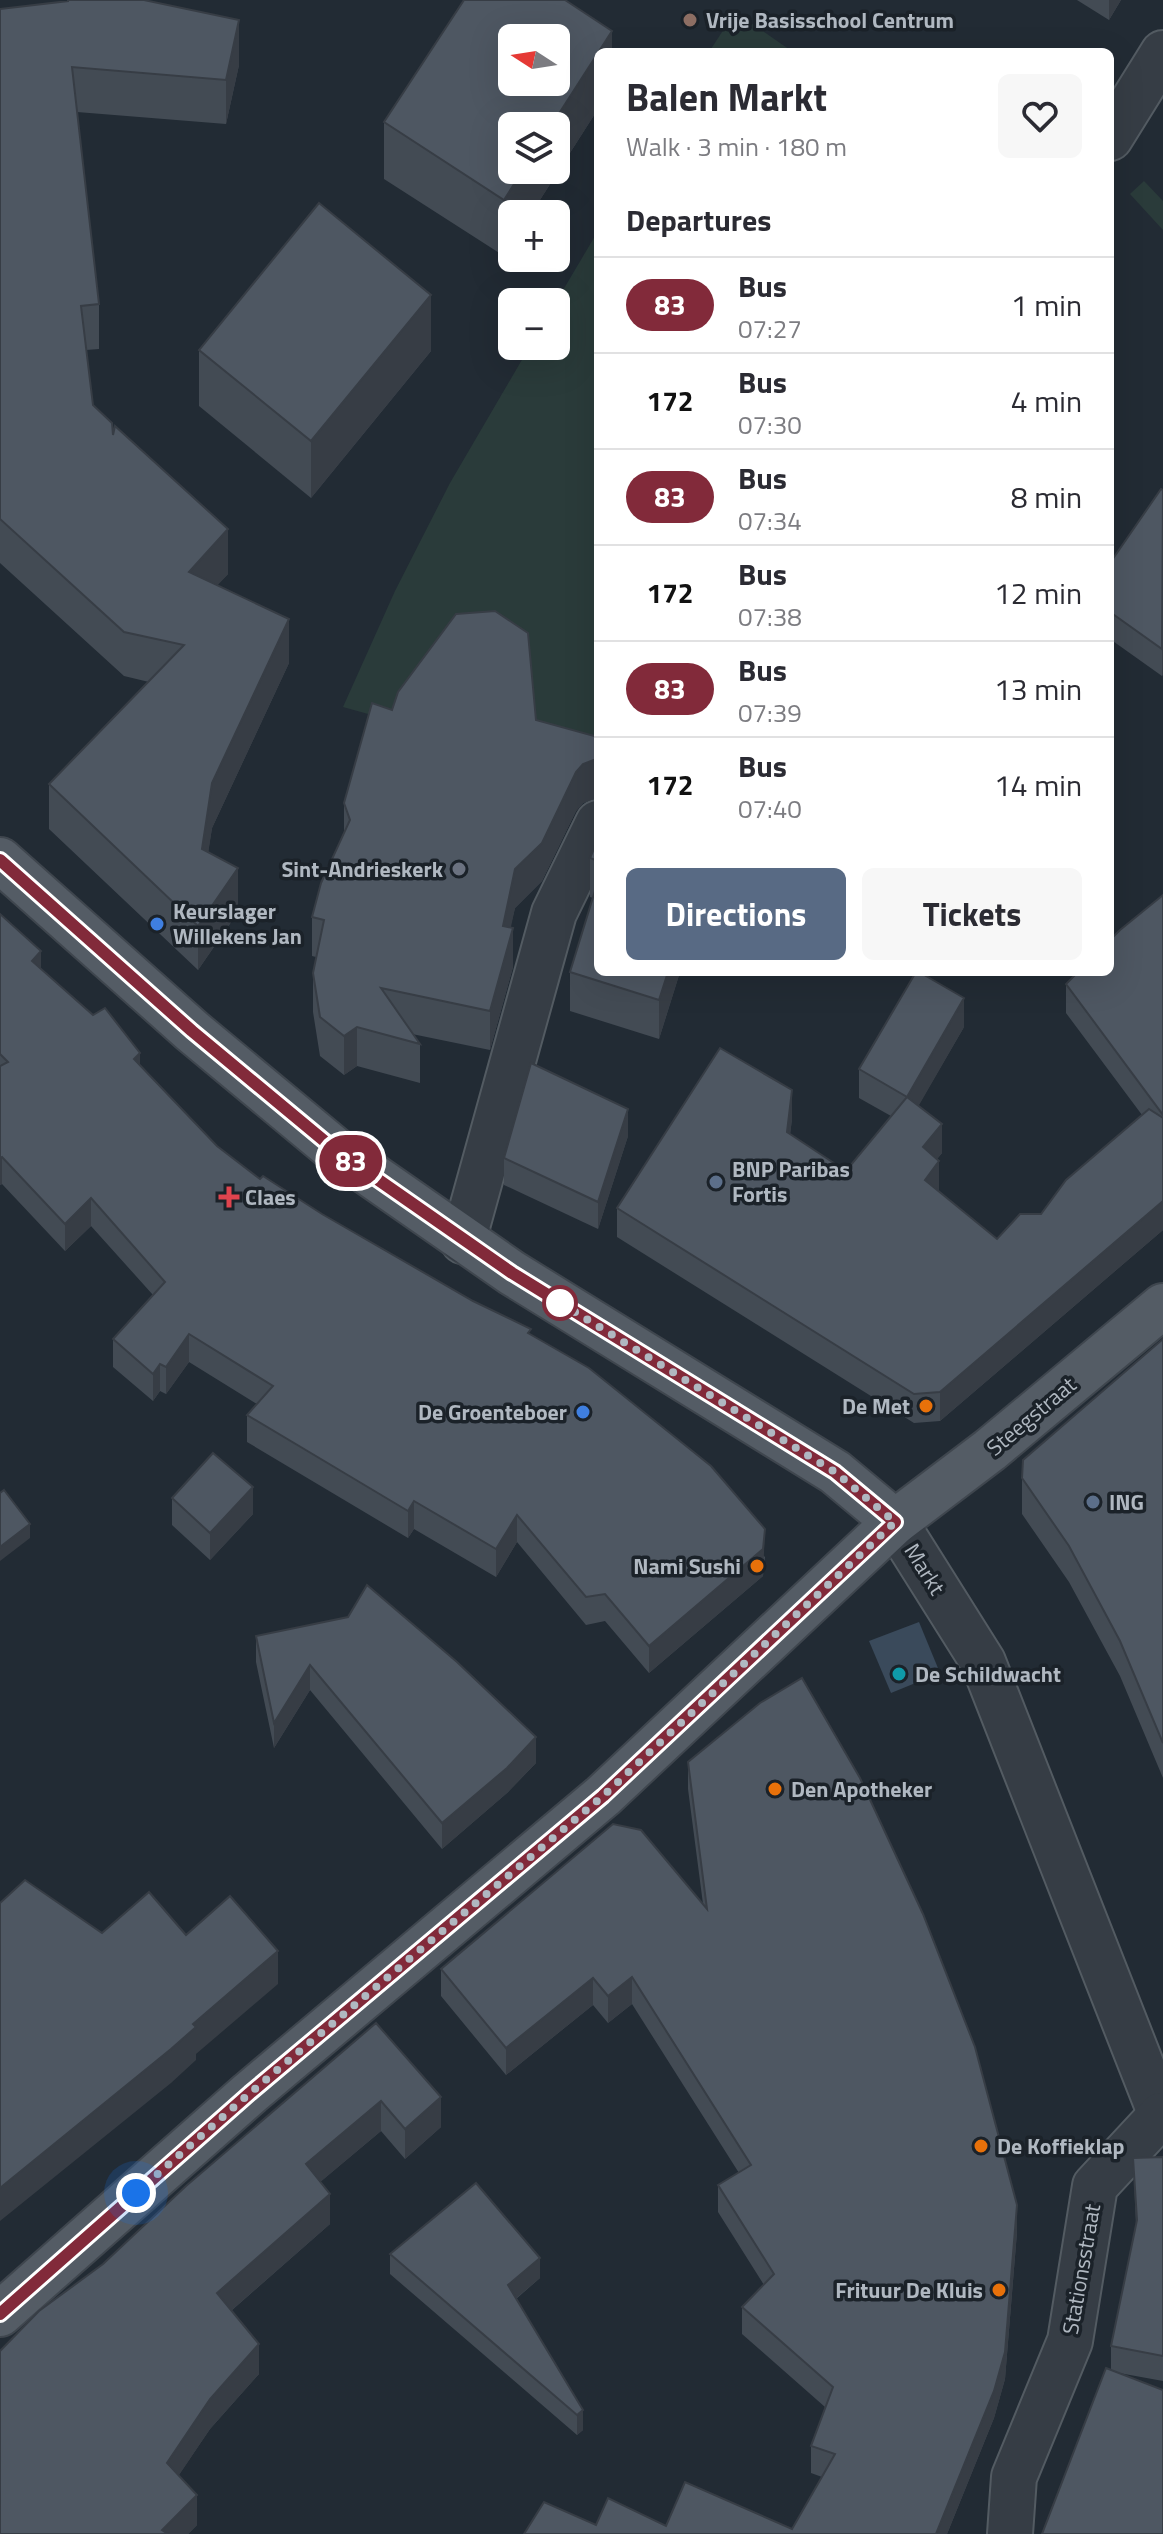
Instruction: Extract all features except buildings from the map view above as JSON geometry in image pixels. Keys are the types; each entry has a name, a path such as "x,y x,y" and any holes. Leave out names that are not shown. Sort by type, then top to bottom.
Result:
{"main road":[{"name":"Markt","path":"0,860 192,1031 334,1149 463,1241 835,1472 895,1522"},
{"name":"Steegstraat","path":"0,2314 250,2093 603,1796 895,1522 990,1450 1163,1306"}],"street":[{"path":"1114,132 1163,53"},
{"path":"463,1241 554,913 594,831"},
{"name":"Markt","path":"895,1522 983,1662 1162,2115"},
{"name":"Stationsstraat","path":"1010,2534 1014,2477 1070,2341 1095,2186 1162,2115"}],"shaded area":[{"path":"735,12 787,48 712,48"},
{"path":"1144,181 1163,201 1163,230 1130,194"},
{"path":"594,238 594,777 343,707 395,591 450,483 522,360 570,360 570,288 564,288"}],"water":[{"path":"919,1622 940,1673 891,1693 869,1641"}],"bus line":[{"name":"83","path":"0,860 192,1031 334,1149 512,1273 835,1472 895,1522 603,1796 250,2093 0,2314"}],"place":[{"name":"Vrije Basisschool Centrum","path":"690,20"},
{"name":"Sint-Andrieskerk","path":"459,869"},
{"name":"Keurslager Willekens Jan","path":"157,924"},
{"name":"BNP Paribas Fortis","path":"716,1182"},
{"name":"Claes","path":"229,1197"},
{"name":"De Met","path":"926,1406"},
{"name":"De Groenteboer","path":"583,1412"},
{"name":"ING","path":"1093,1502"},
{"name":"Nami Sushi","path":"757,1566"},
{"name":"De Schildwacht","path":"899,1674"},
{"name":"Den Apotheker","path":"775,1789"},
{"name":"De Koffieklap","path":"981,2146"},
{"name":"Frituur De Kluis","path":"999,2290"}],"route":[{"path":"136,2193 603,1796 895,1522 835,1472 554,1299 560,1303"}]}
